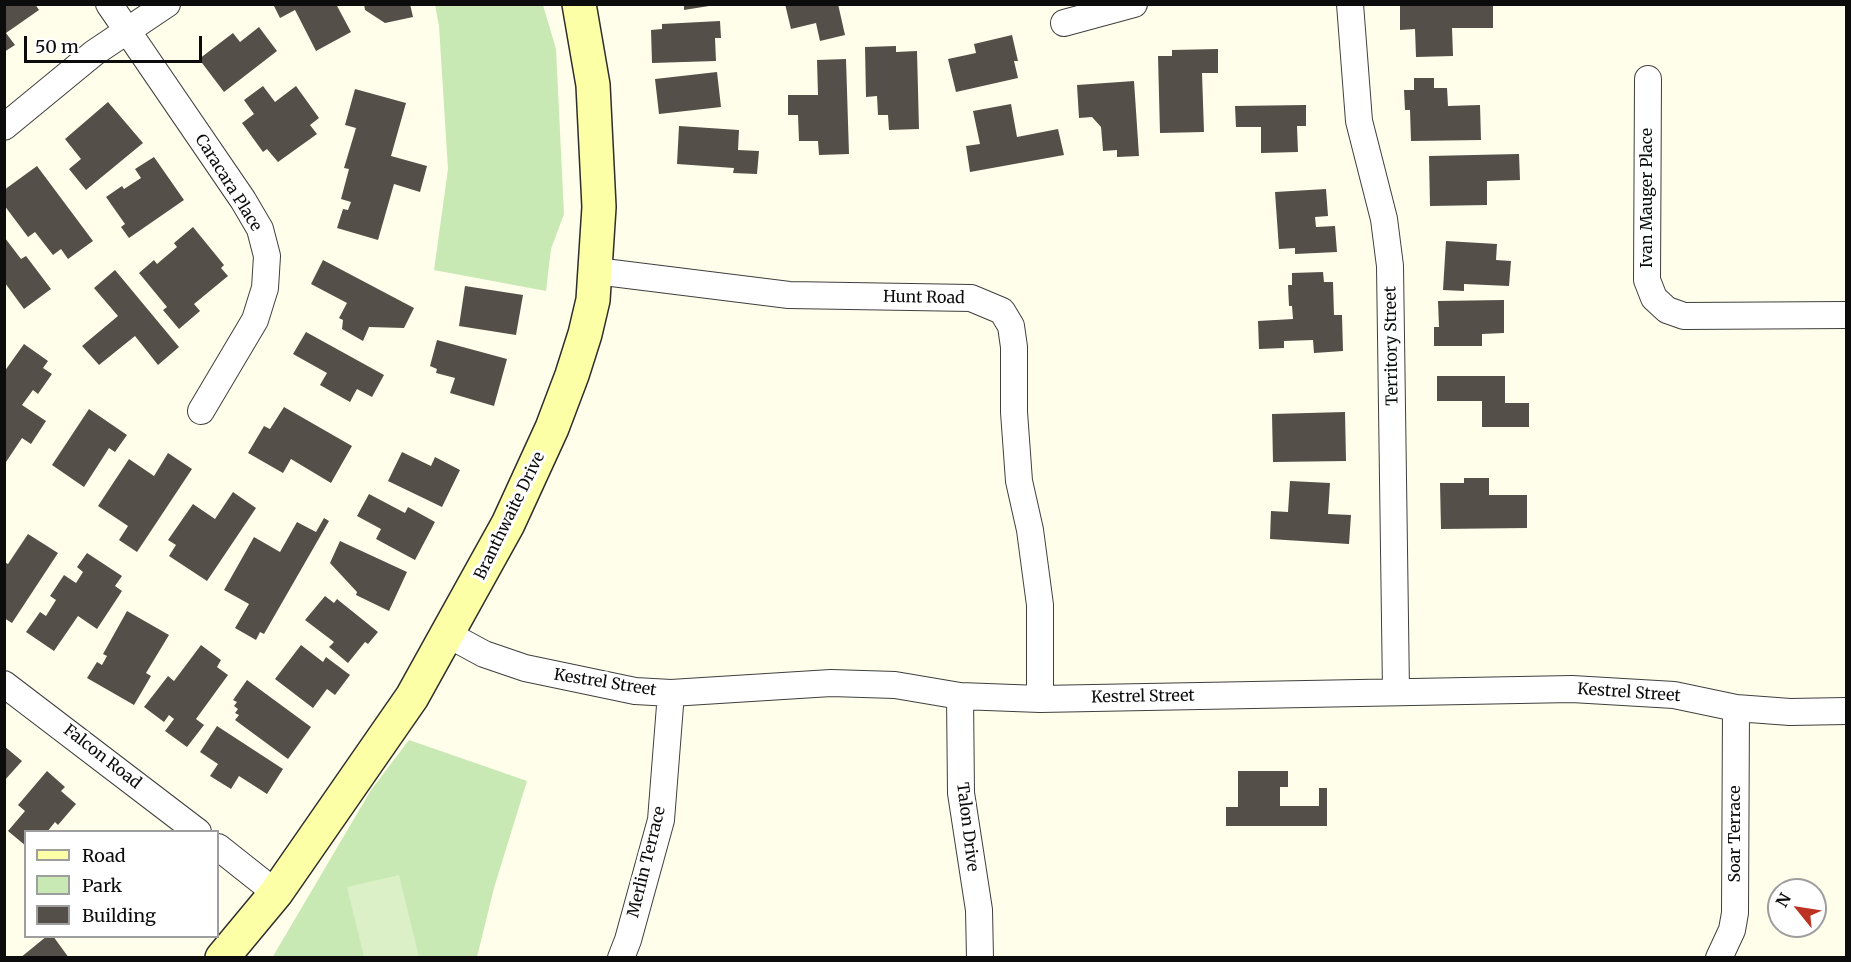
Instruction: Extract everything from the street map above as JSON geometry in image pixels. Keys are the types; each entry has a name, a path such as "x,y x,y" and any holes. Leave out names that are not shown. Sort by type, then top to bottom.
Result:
{"street":[{"name":"Caracara Place","path":"109,4 243,200 260,229 267,256 265,288 255,320 201,411"},
{"path":"4,127 94,52 167,4"},
{"name":"Branthwaite Drive","path":"222,957 276,893 394,724 449,635 508,524 552,428 585,334 596,271 599,207 597,138 593,85 579,4"},
{"path":"1064,23 1134,4"},
{"name":"Territory Street","path":"1350,4 1359,121 1384,219 1390,266 1396,691"},
{"name":"Ivan Mauger Place","path":"1648,79 1647,280 1654,298 1667,310 1684,316 1846,315"},
{"name":"Hunt Road","path":"596,271 789,295 971,298 1002,311 1011,326 1014,347 1014,412 1019,480 1030,530 1040,605 1040,699"},
{"name":"Kestrel Street","path":"449,635 484,654 525,668 567,679 635,691 670,693 831,683 895,685 960,696 1040,699 1572,689 1674,695 1736,708 1790,712 1846,711"},
{"name":"Falcon Road","path":"4,684 197,830"},
{"name":"Merlin Terrace","path":"621,957 661,820 670,693"},
{"name":"Talon Drive","path":"960,696 961,793 979,910 980,957"},
{"name":"Soar Terrace","path":"1719,957 1729,937 1735,914 1736,708"},
{"path":"219,848 276,893"}],"green space":[{"path":"435,5 543,5 556,49 564,214 551,249 546,291 434,270 448,169 439,26"},
{"path":"409,740 527,781 494,888 477,957 272,958 371,790"},
{"path":"399,875 419,957 364,957 347,887"}],"building":[{"path":"4,4 35,4 39,10 6,33 15,45 4,52"},
{"path":"273,4 336,4 351,32 316,51 295,10 280,18"},
{"path":"364,4 410,4 413,17 385,23 365,10"},
{"path":"684,4 709,4 709,6 684,10"},
{"path":"785,4 838,4 845,35 820,41 816,23 791,29"},
{"path":"1493,4 1493,28 1452,28 1453,56 1416,57 1415,29 1400,30 1400,5"},
{"path":"720,21 721,38 715,38 716,61 652,63 651,30 662,29 662,24"},
{"path":"259,27 277,51 224,92 199,59 233,33 240,42"},
{"path":"1012,35 1018,61 1014,61 1018,78 956,92 948,59 976,53 974,44"},
{"path":"896,46 896,52 917,51 919,129 889,130 888,115 878,115 877,96 866,97 865,47"},
{"path":"1218,49 1218,73 1202,73 1204,132 1160,133 1158,56 1172,56 1172,50"},
{"path":"846,59 849,154 819,155 818,141 799,141 798,115 788,115 788,95 818,95 817,60"},
{"path":"717,72 721,107 659,114 655,79"},
{"path":"1414,78 1434,78 1434,88 1447,88 1448,106 1480,105 1481,140 1411,141 1410,110 1405,110 1404,90 1414,90"},
{"path":"1134,81 1139,156 1117,157 1117,150 1103,151 1101,127 1092,117 1079,118 1077,85"},
{"path":"263,86 275,102 296,86 319,118 310,125 317,134 278,162 267,149 263,152 242,123 254,114 244,100"},
{"path":"355,89 406,103 391,156 427,166 420,192 394,184 378,240 337,228 343,209 348,210 351,202 341,199 349,169 344,168 356,128 345,125"},
{"path":"108,102 143,143 86,190 69,169 81,159 65,139"},
{"path":"1011,104 1017,137 1058,129 1064,155 970,172 966,146 980,144 973,111"},
{"path":"1306,105 1306,126 1297,126 1298,152 1261,153 1261,127 1236,127 1235,106"},
{"path":"679,126 739,130 738,150 759,151 757,174 733,173 734,168 677,164"},
{"path":"1519,154 1520,180 1487,181 1487,205 1430,206 1429,156"},
{"path":"154,157 184,200 129,238 121,227 125,224 106,197 122,186 124,189 141,178 135,169"},
{"path":"37,166 93,241 68,259 61,249 53,255 35,232 28,237 4,205 4,190"},
{"path":"1326,189 1328,216 1315,217 1316,227 1335,226 1337,252 1295,254 1295,248 1279,249 1275,192"},
{"path":"193,227 224,265 221,268 228,276 194,304 200,311 179,329 163,310 167,307 139,273 154,260 157,264 177,247 174,243"},
{"path":"5,238 21,259 26,256 51,289 24,309 5,283"},
{"path":"1446,241 1497,244 1496,260 1511,261 1509,286 1464,284 1464,291 1443,290"},
{"path":"323,260 414,308 404,328 369,327 363,341 342,329 343,320 339,318 347,303 311,284"},
{"path":"115,270 179,347 158,365 135,336 99,365 82,346 118,316 94,288"},
{"path":"1323,272 1324,282 1333,282 1334,315 1342,315 1343,351 1314,353 1313,340 1284,341 1284,348 1259,349 1258,321 1293,319 1292,306 1289,306 1288,285 1292,285 1292,273"},
{"path":"465,286 523,295 516,335 459,326"},
{"path":"1504,300 1504,333 1482,334 1482,346 1434,346 1434,327 1439,327 1438,301"},
{"path":"306,332 384,375 372,397 357,389 350,402 320,385 327,373 293,354"},
{"path":"437,340 507,359 494,406 450,393 455,378 436,373 437,369 430,366"},
{"path":"24,344 48,361 43,368 52,374 38,394 33,390 22,405 46,421 31,444 22,438 4,465 4,372"},
{"path":"1437,376 1505,376 1505,403 1529,403 1529,427 1482,427 1482,401 1437,401"},
{"path":"284,407 352,446 331,483 291,459 283,473 248,453 264,426 270,429"},
{"path":"89,409 127,435 115,452 109,448 84,487 52,465"},
{"path":"1345,412 1346,461 1273,462 1272,414"},
{"path":"402,452 431,466 435,457 460,470 442,507 388,481"},
{"path":"168,453 192,469 137,552 119,540 128,526 98,506 129,459 154,476"},
{"path":"1464,478 1489,478 1489,495 1527,495 1527,528 1441,529 1440,483 1464,483"},
{"path":"1290,481 1330,483 1328,514 1351,515 1349,544 1270,539 1271,511 1288,512"},
{"path":"233,492 256,508 207,581 169,556 176,545 168,540 193,504 215,519"},
{"path":"369,494 405,513 408,507 435,522 415,560 376,539 381,529 357,516"},
{"path":"324,518 329,521 264,634 260,632 256,640 235,628 249,604 224,590 254,537 280,552 297,522 316,532"},
{"path":"28,534 58,553 12,623 4,618 4,562 8,564"},
{"path":"340,541 407,572 389,611 356,595 357,592 330,563"},
{"path":"87,553 122,576 115,586 122,591 97,629 78,616 54,651 26,632 40,612 46,616 56,600 50,596 64,575 76,583 83,572 77,567"},
{"path":"325,596 334,603 337,599 378,632 368,644 365,642 348,663 329,647 334,642 305,620"},
{"path":"127,611 169,635 146,673 151,676 134,705 87,678 97,662 102,665 107,656 103,654"},
{"path":"201,645 221,660 217,667 228,675 196,719 204,725 187,747 165,731 174,719 169,715 164,722 144,707 168,676 174,681"},
{"path":"301,645 323,662 326,657 350,675 335,695 327,689 313,708 275,679"},
{"path":"247,680 311,727 288,759 235,720 239,715 235,713 238,709 234,706 237,702 233,700"},
{"path":"217,726 283,769 267,794 239,776 231,789 210,776 218,764 200,752"},
{"path":"4,746 22,761 4,781"},
{"path":"47,771 65,787 61,791 76,804 58,825 55,822 49,830 24,830 24,844 8,831 25,811 18,805"},
{"path":"1238,771 1288,771 1288,787 1280,787 1280,806 1319,806 1319,788 1327,788 1327,826 1226,826 1226,807 1238,807"},
{"path":"45,938 54,938 69,958 20,958"}]}
